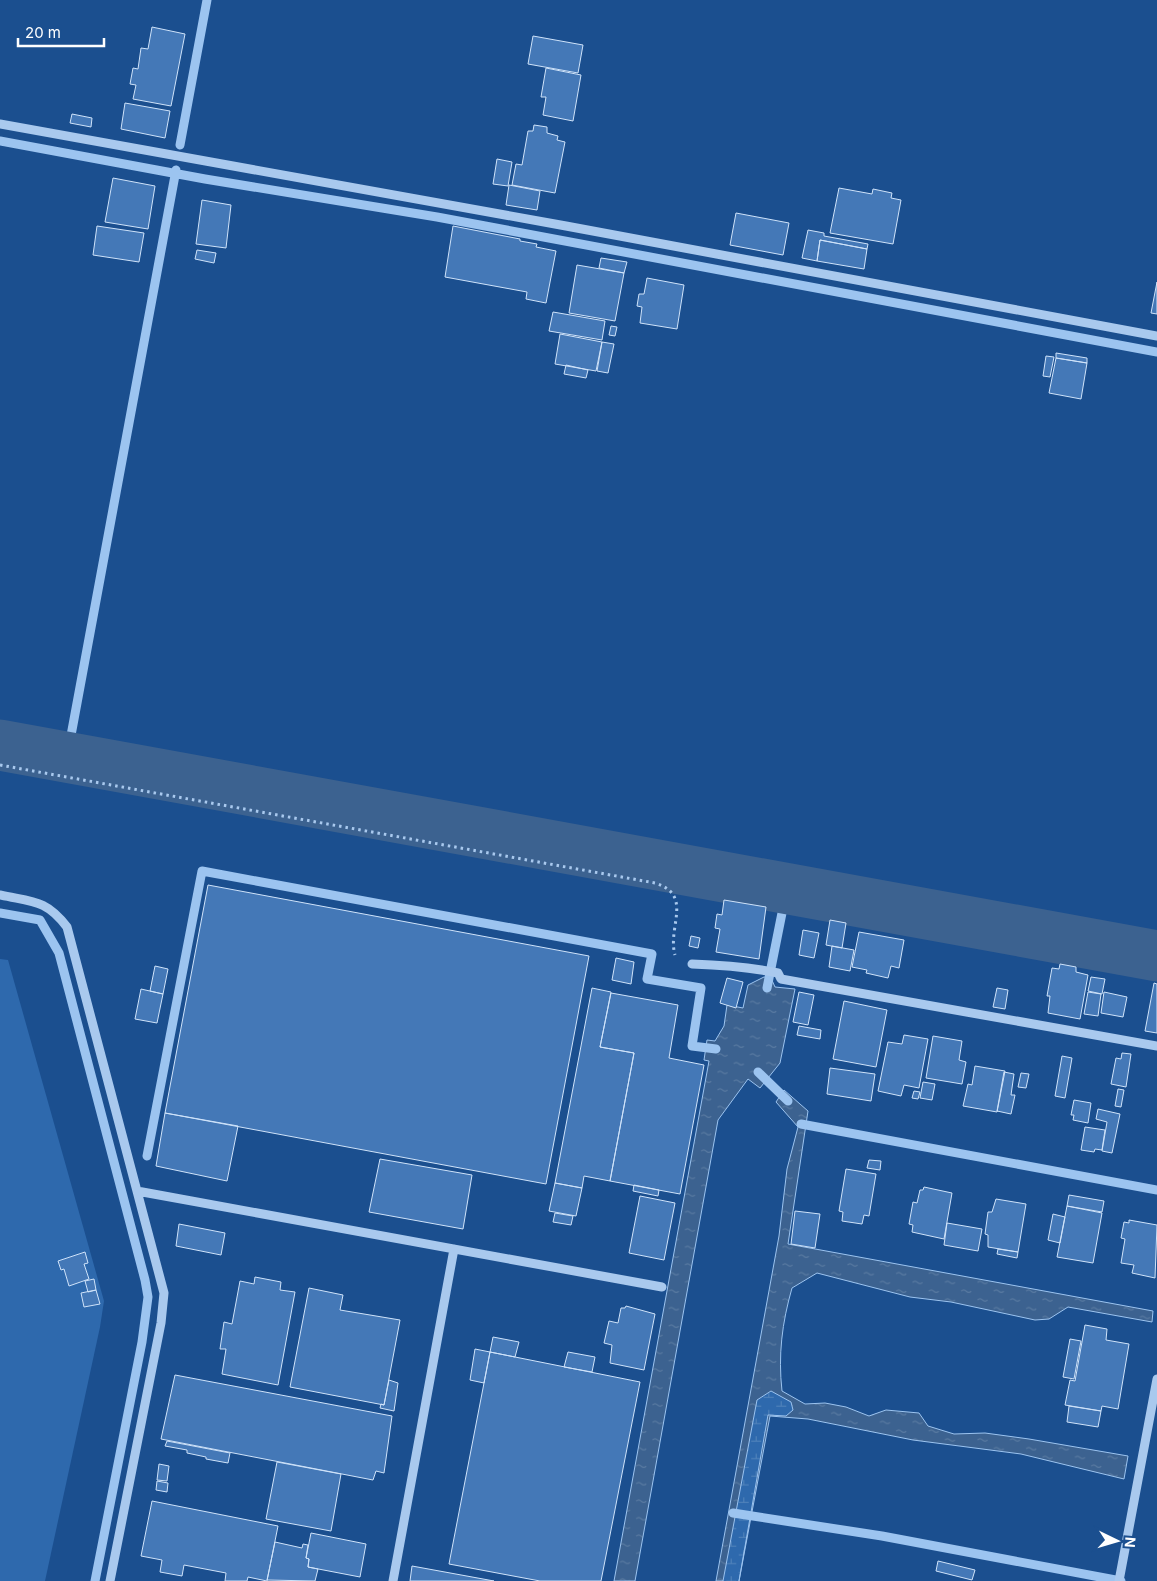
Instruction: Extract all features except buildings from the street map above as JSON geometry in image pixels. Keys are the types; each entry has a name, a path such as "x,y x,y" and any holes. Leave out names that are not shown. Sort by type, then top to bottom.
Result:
{"street":[{"path":"0,124 566,226 1157,336"},
{"path":"0,895 41,903 55,911 67,927 164,1293 163,1310 110,1581"},
{"path":"692,964 722,965 762,970 778,973 781,979 1157,1046"},
{"path":"137,1191 662,1288"},
{"path":"393,1581 454,1249"},
{"path":"1119,1581 1157,1379"}],"path":[{"path":"0,765 655,883 665,886 673,894 678,905 672,944 675,956 682,963 692,964"}],"green space":[{"path":"0,959 8,960 104,1301 45,1581 0,1581"},
{"path":"772,1391 791,1402 793,1410 786,1416 768,1415 739,1581 723,1581 757,1400"}],"water":[{"path":"764,977 771,978 775,987 795,989 780,1063 760,1088 748,1079 718,1120 635,1581 614,1581 709,1061 704,1060 707,1040 715,1041 724,1026 727,1005 743,1008 748,985"},
{"path":"784,1090 808,1111 788,1244 1153,1311 1152,1322 1068,1307 1049,1319 1035,1320 951,1302 910,1297 817,1273 792,1288 782,1339 780,1365 782,1391 805,1404 825,1403 846,1407 869,1416 886,1410 919,1413 928,1426 954,1434 985,1433 1128,1456 1124,1479 1021,1454 913,1440 808,1419 770,1416 739,1581 768,1415 786,1416 793,1410 791,1402 771,1391 757,1400 723,1581 716,1581 779,1236 787,1169 798,1127 776,1102"}],"waterway":[{"path":"180,145 207,0"},
{"path":"0,141 205,179 437,217 1157,352"},
{"path":"67,757 176,170"},
{"path":"0,745 1157,956"},
{"path":"147,1156 202,871 652,954 647,979 701,988 692,1046 716,1049"},
{"path":"767,988 787,888"},
{"path":"0,913 40,920 59,953 148,1297 142,1342 95,1581"},
{"path":"758,1072 788,1101"},
{"path":"801,1124 1157,1190"},
{"path":"733,1513 882,1536 1121,1581"}]}
